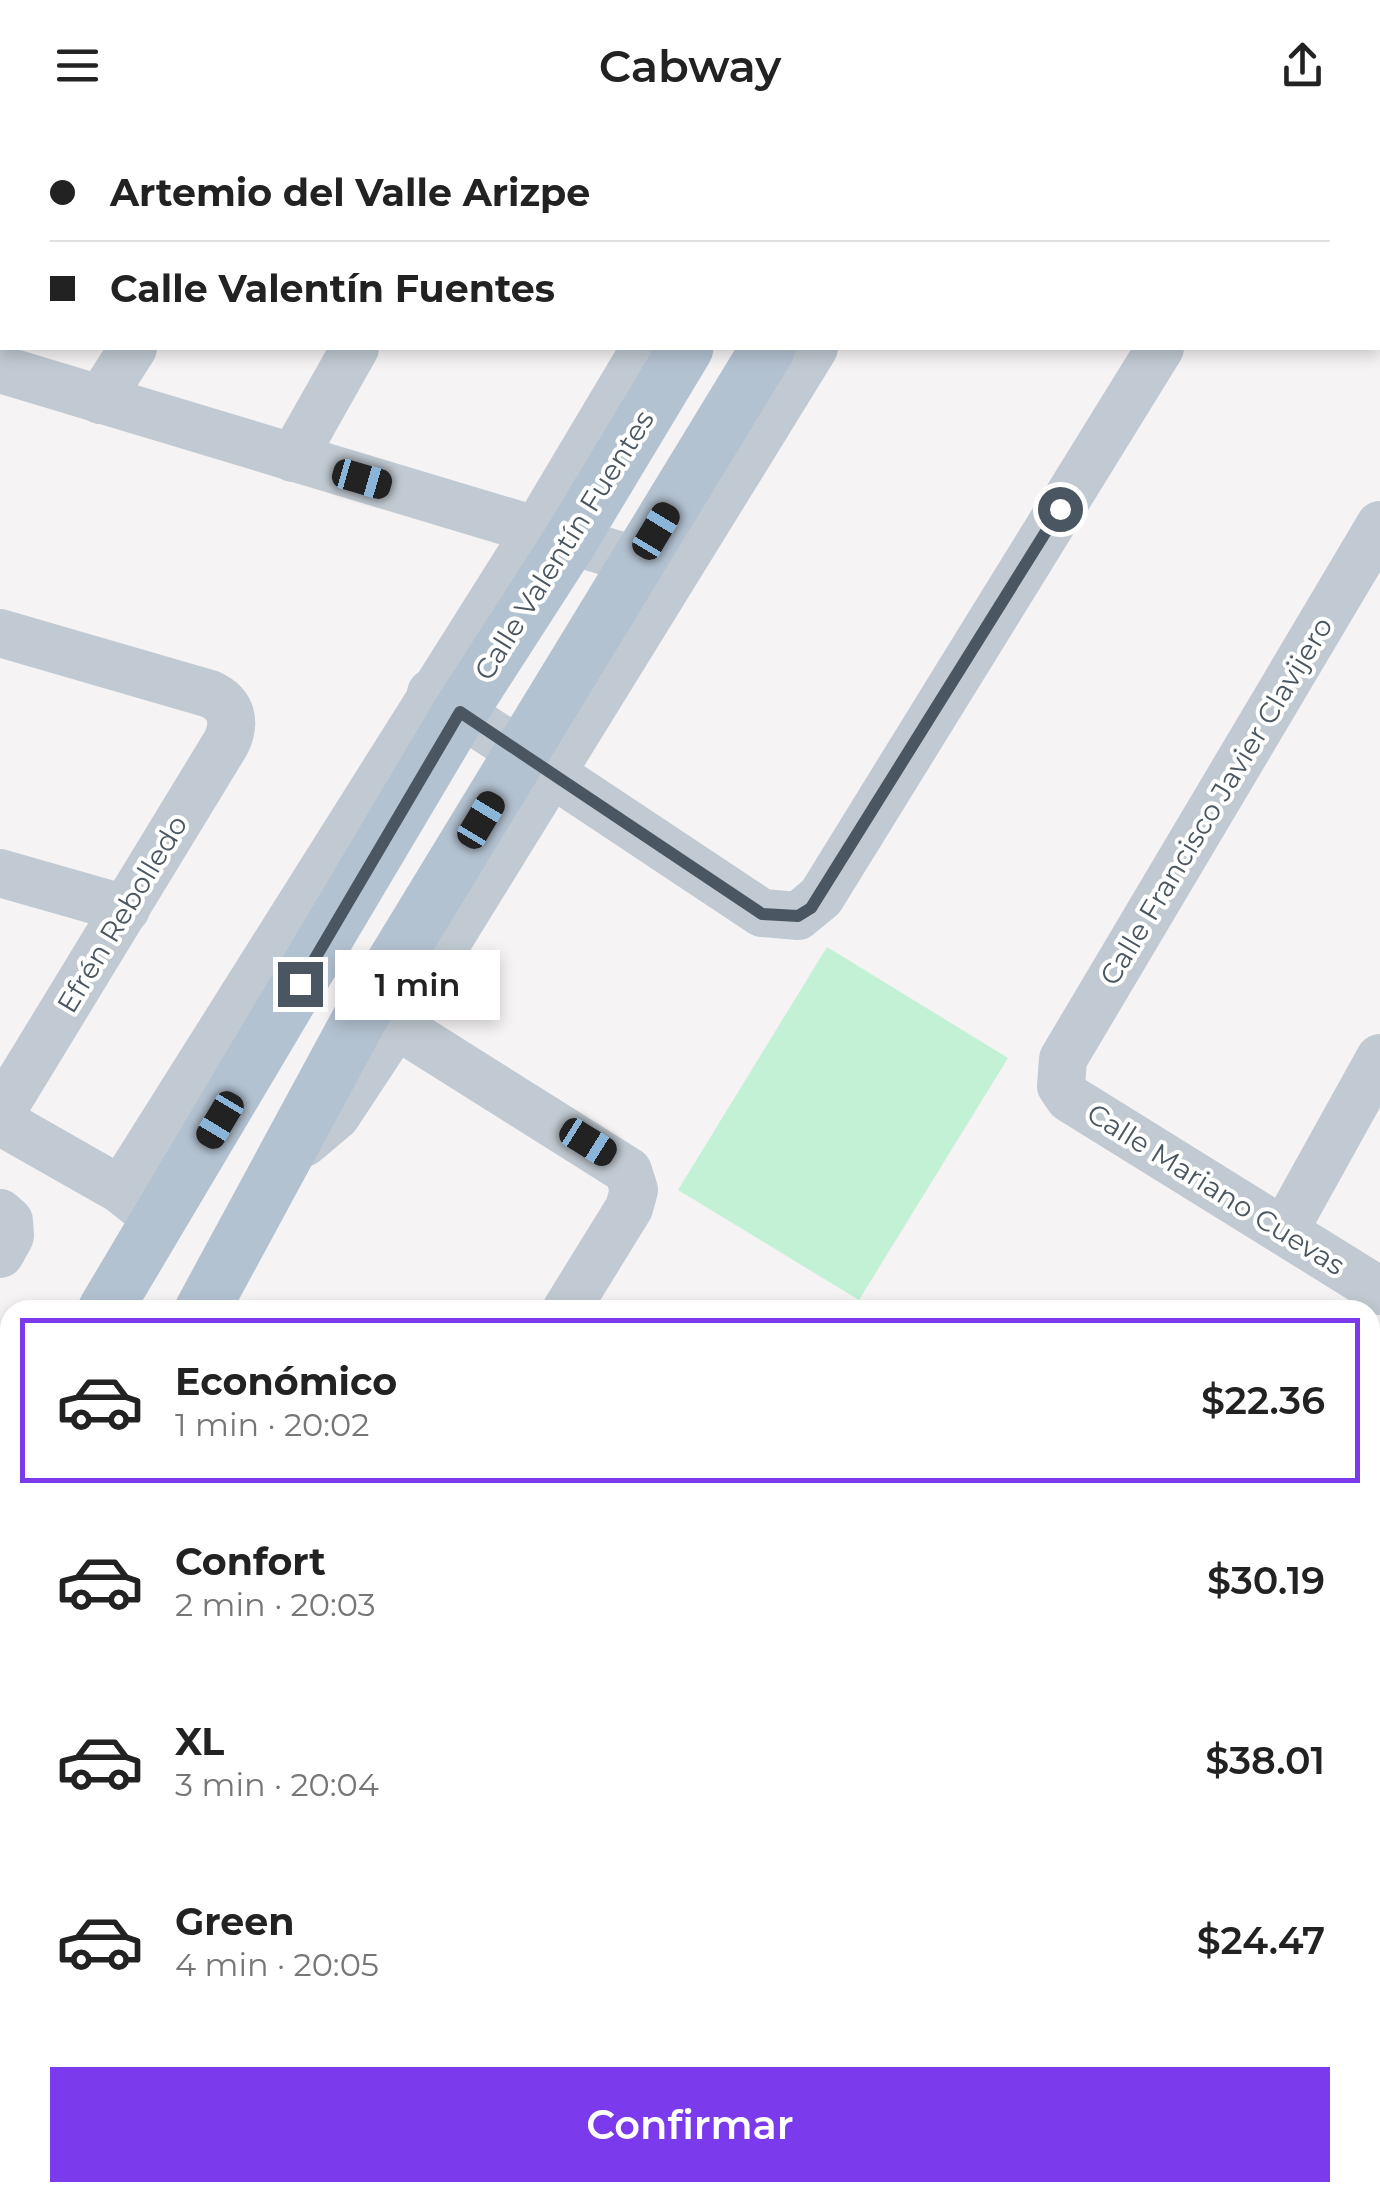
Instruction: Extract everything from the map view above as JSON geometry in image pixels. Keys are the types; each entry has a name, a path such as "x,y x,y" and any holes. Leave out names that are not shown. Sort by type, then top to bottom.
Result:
{"main road":[{"name":"Calle Valentín Fuentes","path":"108,1300 140,1206 445,703 553,536 685,350"},
{"path":"207,1300 360,1018 536,765 638,561 767,350"}],"street":[{"path":"100,400 131,350"},
{"path":"293,458 354,350"},
{"path":"553,536 644,350"},
{"path":"282,1162 336,1116 396,1024 536,765 813,350"},
{"path":"445,703 762,914 798,916 822,896 1159,350"},
{"path":"0,370 638,561"},
{"name":"Calle Francisco Javier Clavijero","path":"1061,1080 1063,1059 1380,525"},
{"name":"Efrén Rebolledo","path":"0,633 210,694 230,710 231,733 0,1118"},
{"path":"0,874 126,909"},
{"path":"396,1024 619,1162 633,1182 628,1208 572,1300"},
{"path":"1284,1231 1380,1058"},
{"name":"Calle Mariano Cuevas","path":"1061,1080 1069,1098 1380,1291"},
{"path":"0,1118 140,1206"},
{"path":"0,1214 10,1221 11,1230 0,1254"}],"green space":[{"path":"827,947 1008,1058 859,1300 678,1190"}],"route":[{"path":"300,984 460,712 762,914 798,916 811,908 1060,509"}]}
